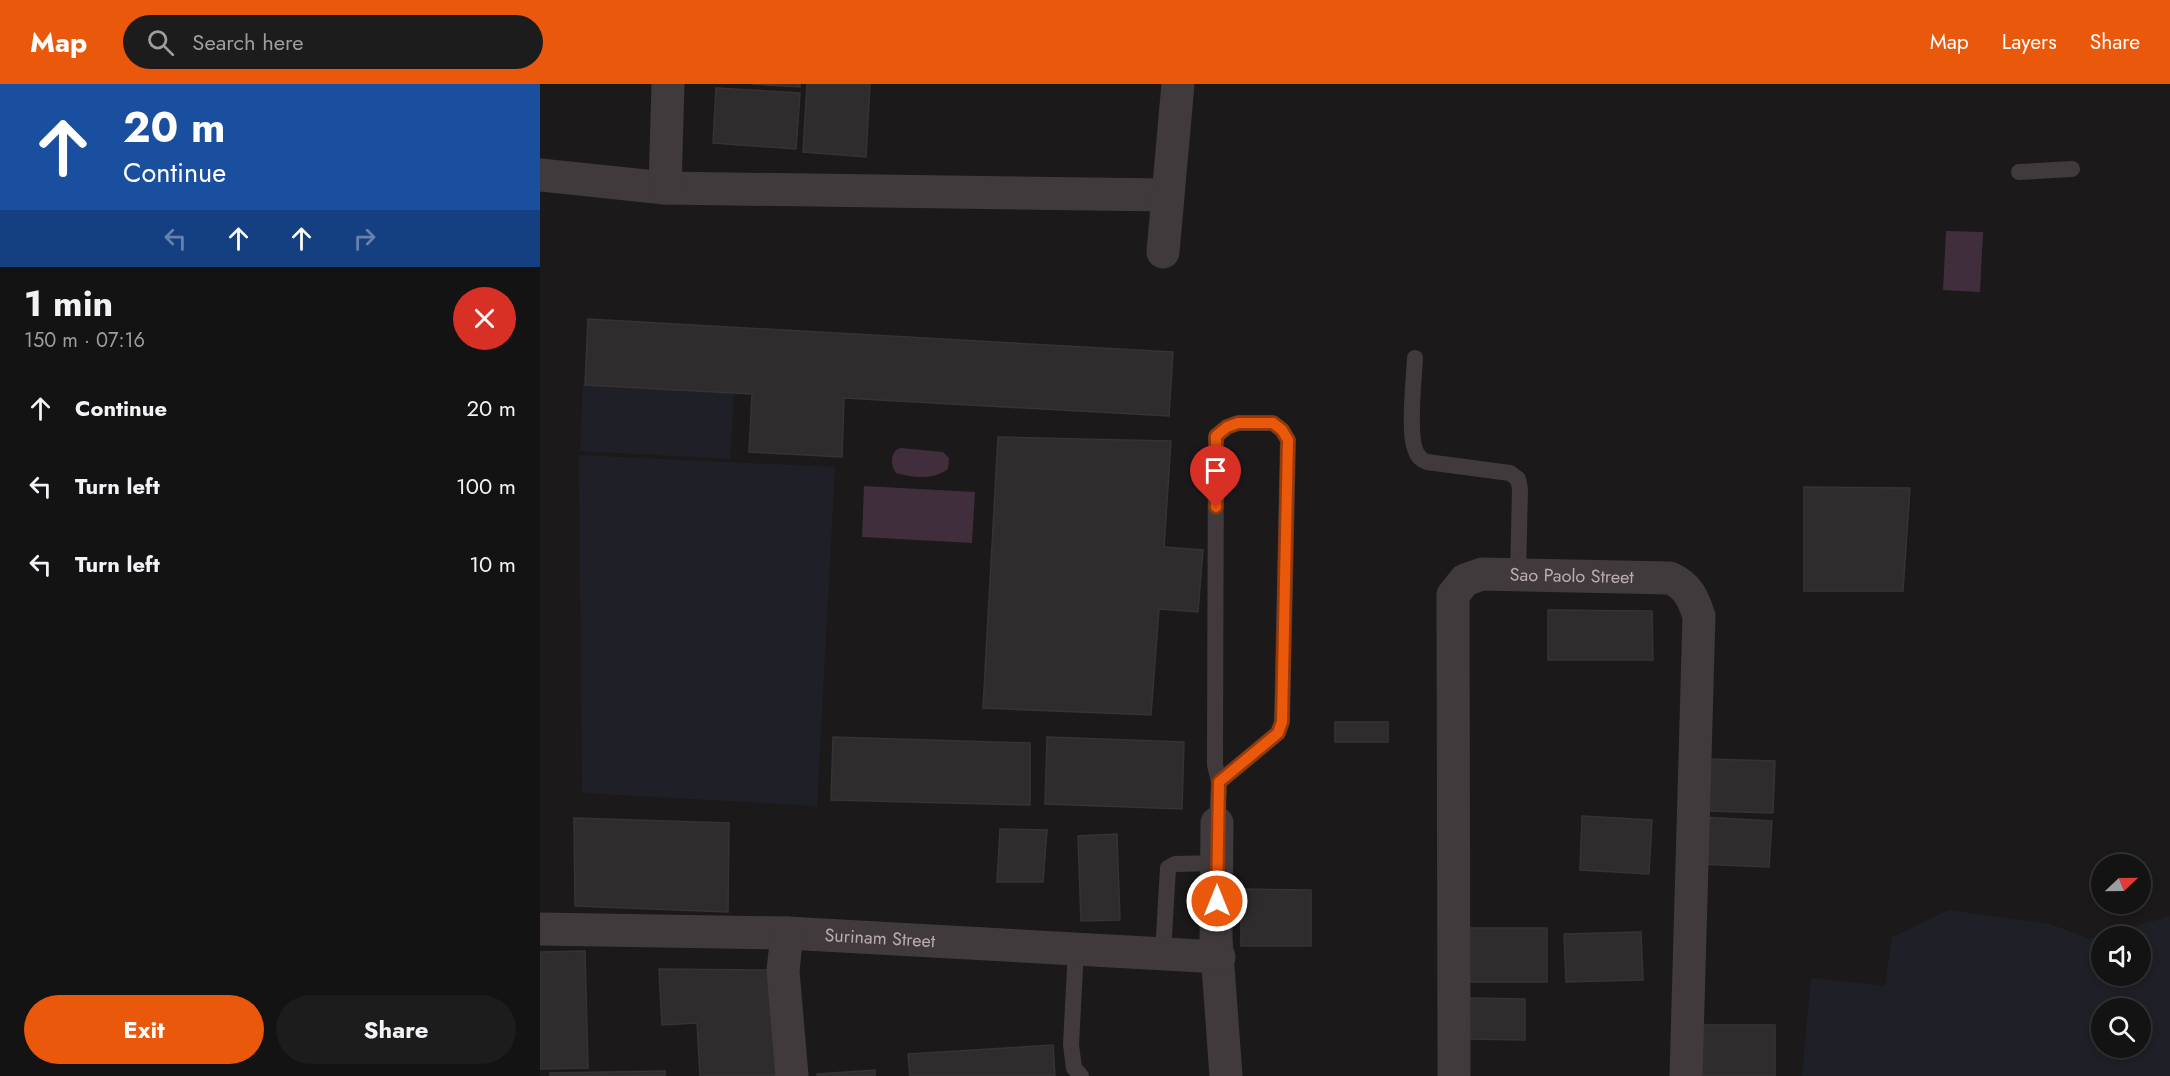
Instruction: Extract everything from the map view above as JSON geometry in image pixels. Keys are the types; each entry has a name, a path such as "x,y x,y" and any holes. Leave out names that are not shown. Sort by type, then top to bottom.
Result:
{"street":[{"path":"665,188 668,84"},
{"path":"1163,252 1178,84"},
{"path":"540,175 665,188 1167,195"},
{"name":"Sao Paolo Street","path":"1454,1076 1453,595 1465,580 1482,574 1670,578 1680,582 1694,602 1699,616 1686,1076"},
{"path":"1217,823 1216,939 1226,1076"},
{"name":"Surinam Street","path":"540,929 787,933 1219,957"},
{"path":"787,933 783,972 792,1076"}],"lane":[{"path":"2019,172 2072,169"},
{"path":"1415,358 1412,436 1415,449 1421,459 1427,462 1510,473 1518,479 1520,489 1518,574"},
{"path":"1217,823 1219,782 1215,765 1216,436 1227,427 1238,423 1273,423 1282,430 1288,440 1282,722 1278,733 1219,782"},
{"path":"1163,953 1168,868 1175,864 1217,863"},
{"path":"1076,949 1071,1045 1074,1068 1081,1076"}],"shaded area":[{"path":"1946,231 1983,232 1980,292 1943,290"},
{"path":"583,383 734,391 730,459 580,451"},
{"path":"897,449 943,452 949,458 948,469 936,475 923,477 896,473 892,459"},
{"path":"579,455 835,467 817,806 582,793"},
{"path":"864,486 975,492 972,543 862,537"},
{"path":"1949,910 2050,924 2091,939 2091,986 2151,986 2151,926 2135,926 2170,916 2170,1076 1802,1076 1811,978 1885,986 1892,937"}],"building":[{"path":"752,84 800,84 800,87"},
{"path":"807,84 870,84 866,157 803,152"},
{"path":"716,88 800,93 796,149 713,143"},
{"path":"588,319 1173,352 1169,416 844,398 842,457 749,452 752,394 585,385"},
{"path":"998,437 1171,441 1164,547 1203,550 1198,612 1159,609 1151,715 983,708"},
{"path":"1804,487 1910,488 1903,591 1804,591"},
{"path":"1548,610 1652,611 1653,660 1548,660"},
{"path":"1335,722 1388,722 1388,742 1335,742"},
{"path":"833,737 1030,743 1030,805 831,800"},
{"path":"1047,737 1184,742 1182,809 1045,804"},
{"path":"1708,759 1775,761 1773,813 1707,811"},
{"path":"1582,816 1652,820 1649,874 1580,870"},
{"path":"1701,817 1772,821 1769,867 1698,864"},
{"path":"574,818 729,823 728,912 575,906"},
{"path":"1000,829 1047,830 1043,882 997,882"},
{"path":"1117,834 1120,920 1081,921 1078,836"},
{"path":"1241,889 1311,890 1311,946 1241,946"},
{"path":"1466,928 1547,928 1547,982 1465,982"},
{"path":"1641,932 1643,980 1566,982 1564,934"},
{"path":"585,951 588,1068 540,1069 540,952"},
{"path":"659,969 771,970 779,1076 700,1076 697,1023 662,1025"},
{"path":"1468,998 1525,999 1525,1040 1467,1039"},
{"path":"1698,1025 1775,1025 1775,1076 1698,1076"},
{"path":"1053,1045 1055,1076 910,1076 908,1054"},
{"path":"875,1070 875,1076 817,1076 817,1074"},
{"path":"665,1071 665,1076 550,1076 550,1073"}],"route":[{"path":"1216,507 1216,436 1227,427 1238,423 1273,423 1282,430 1288,440 1282,722 1278,733 1219,782 1217,901"}]}
